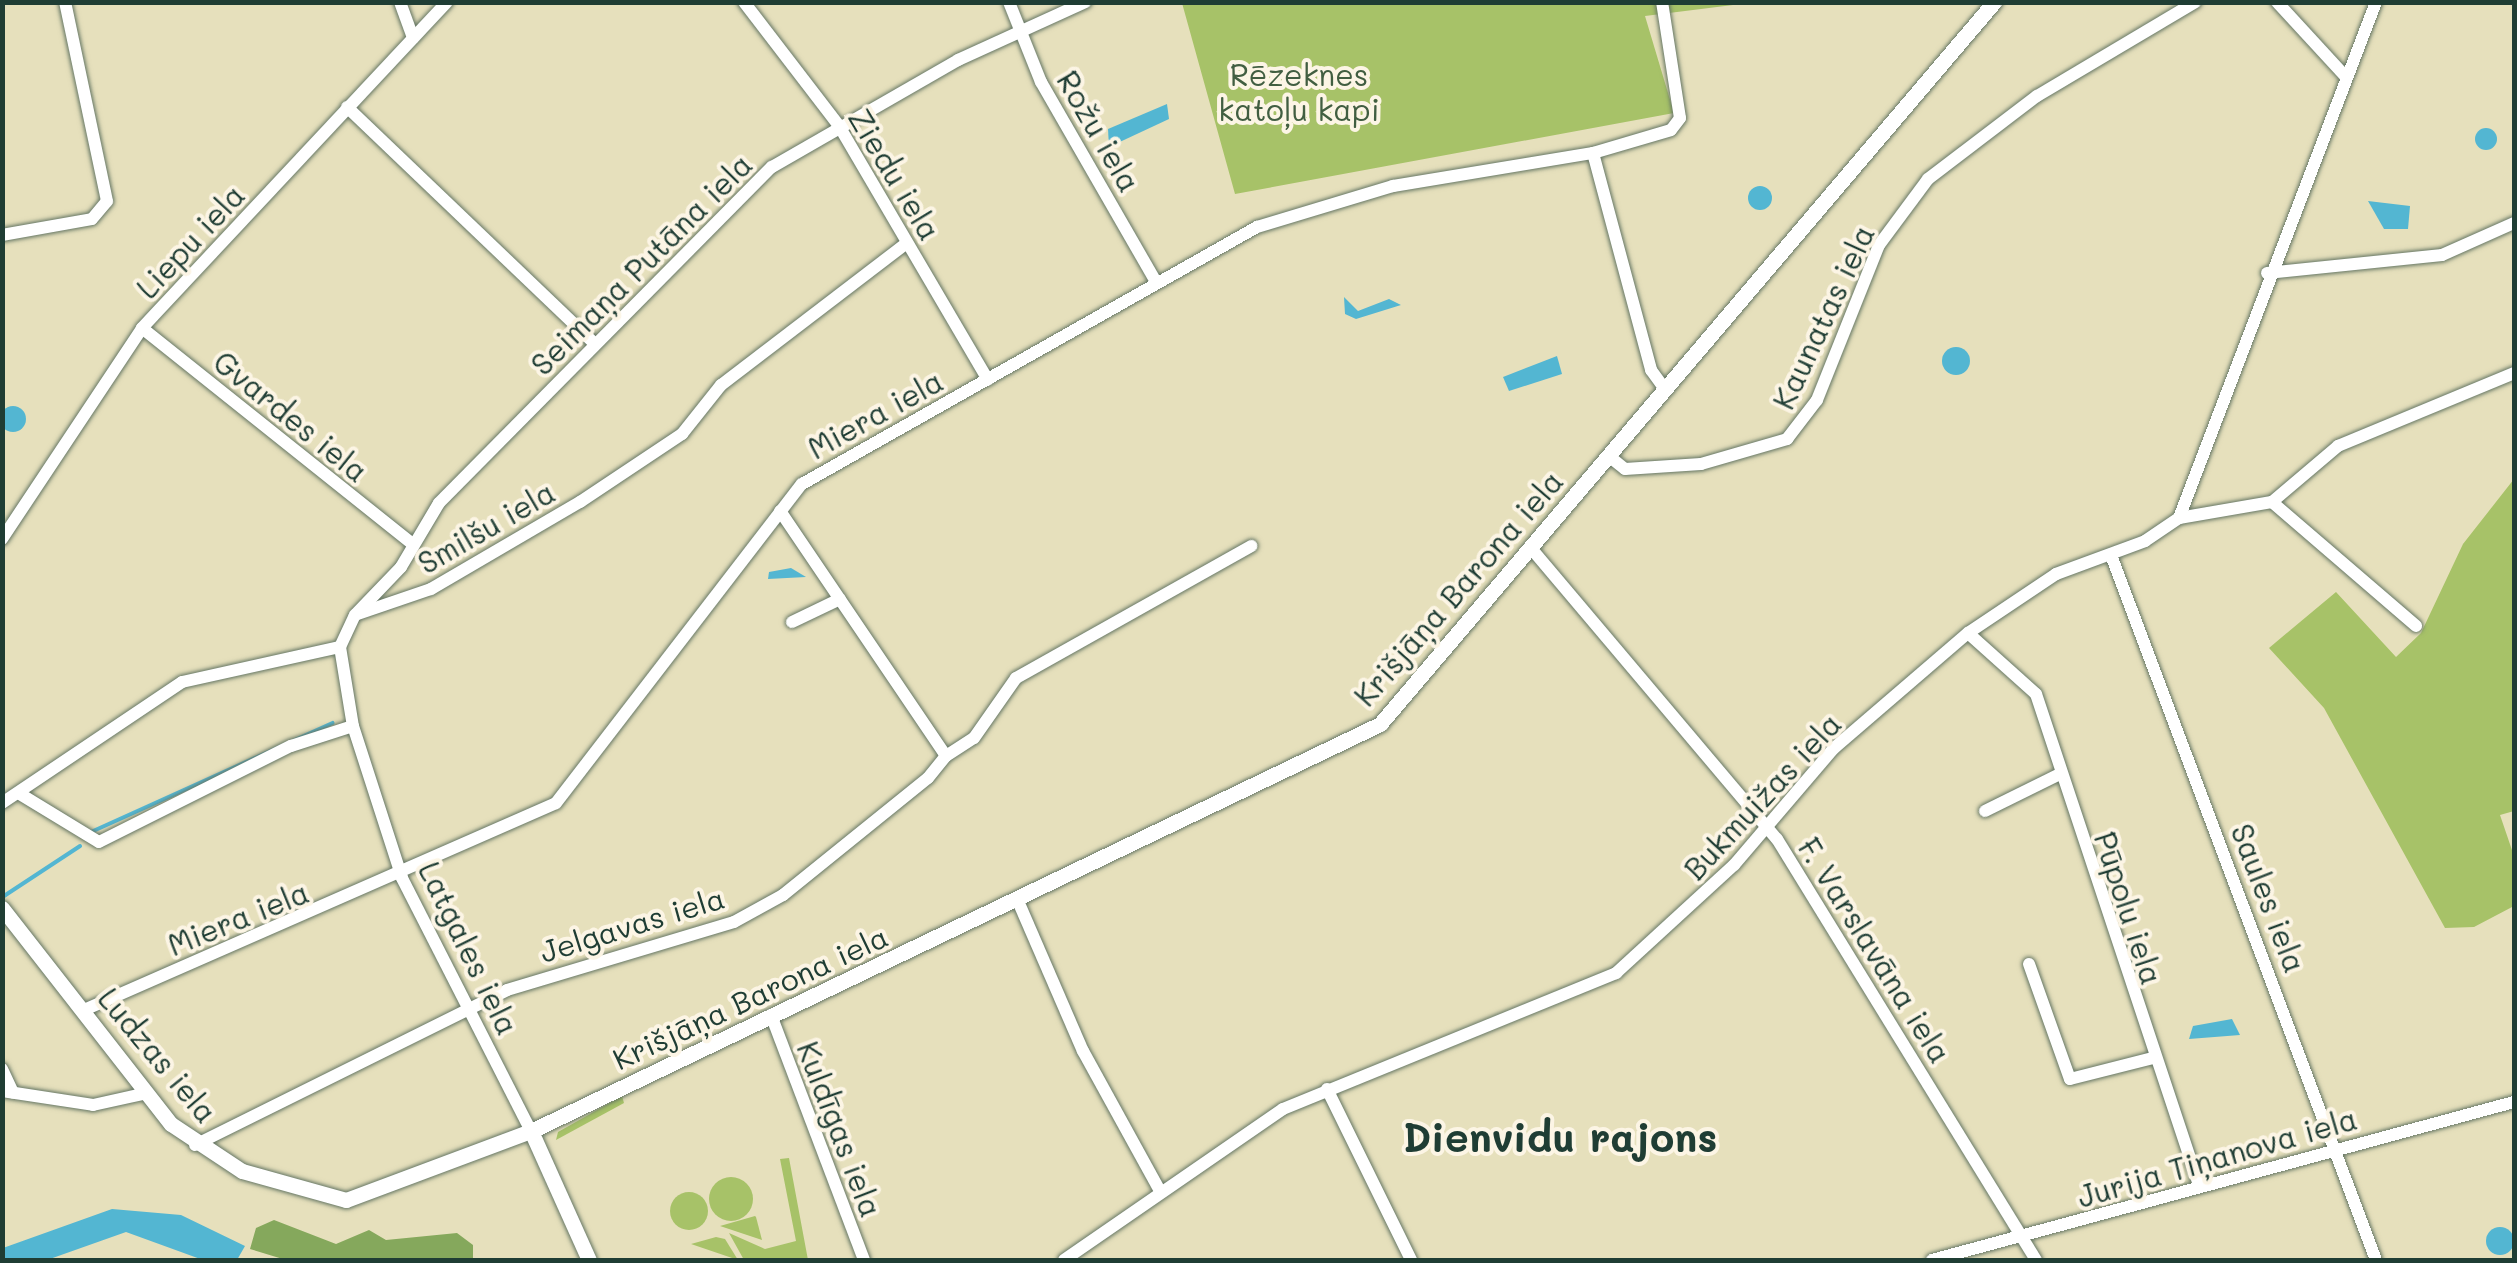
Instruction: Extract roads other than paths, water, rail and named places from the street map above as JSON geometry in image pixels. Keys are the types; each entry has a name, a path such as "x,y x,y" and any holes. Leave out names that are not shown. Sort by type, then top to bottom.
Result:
{"main road":[{"name":"Krišjāņa Barona iela","path":"531,1131 1372,729 1610,458 1664,388 1994,2"},
{"name":"Ludzas iela","path":"2,908 147,1094 195,1144 296,1193 346,1200 531,1131"},
{"name":"Latgales iela","path":"531,1131 588,1260"}],"street":[{"path":"2,235 92,219 106,201 65,2"},
{"path":"400,2 413,38"},
{"name":"Liepu iela","path":"2,539 142,328 447,2"},
{"name":"Ziedu iela","path":"744,2 839,126 988,380"},
{"name":"Rožu iela","path":"1009,2 1018,30 1155,280"},
{"name":"Seimaņa Putāna iela","path":"355,615 401,568 410,542 595,344 772,167 839,126 1018,30 1085,2"},
{"name":"Miera iela","path":"84,1010 402,878 556,804 802,484 988,380 1155,280 1257,227 1394,186 1593,153 1670,130 1680,118 1662,2"},
{"name":"Kaunatas iela","path":"1610,458 1625,469 1701,464 1786,439 1816,400 1879,244 1928,179 2037,96 2196,2"},
{"path":"2277,2 2346,77"},
{"path":"2179,518 2268,273 2376,2"},
{"path":"348,107 595,344"},
{"path":"1593,153 1650,370 1664,388"},
{"path":"2268,273 2442,255 2514,223"},
{"name":"Smilšu iela","path":"355,615 430,589 652,454 720,385 907,243"},
{"name":"Gvardes iela","path":"142,328 410,542"},
{"path":"2416,626 2272,502 2338,446 2514,374"},
{"name":"Bukmuižas iela","path":"1064,1260 1159,1189 1327,1089 1616,972 1767,826 1833,749 1968,633 2056,574 2111,555 2179,518 2272,502"},
{"path":"780,511 946,756"},
{"name":"Jelgavas iela","path":"195,1144 470,1010 609,954 734,922 783,895 946,756 974,738 1016,678 1251,546"},
{"name":"F. Varslavāna iela","path":"1530,547 1767,826 2036,1260"},
{"name":"Saules iela","path":"2111,555 2338,1149 2376,1260"},
{"path":"792,622 840,599"},
{"path":"2,804 182,682 340,647 355,615"},
{"name":"Pūpolu iela","path":"1968,633 2036,694 2152,1058 2199,1185"},
{"name":"Latgales iela","path":"340,647 353,726 402,878 531,1131"},
{"path":"20,794 99,842 292,746 353,726"},
{"path":"1985,811 2060,774"},
{"path":"1018,901 1083,1050 1159,1189"},
{"path":"2030,964 2070,1079 2152,1058"},
{"name":"Kuldīgas iela","path":"771,1015 864,1260"},
{"path":"2,1069 8,1092 93,1105 147,1094"},
{"path":"1327,1089 1412,1260"},
{"name":"Jurija Tiņanova iela","path":"1932,1260 2514,1102"}],"water":[{"path":"1167,104 1169,119 1109,147 1108,129"},
{"path":"2486,128 2494,131 2494,147 2486,150 2478,147 2475,139 2478,131"},
{"path":"1760,186 1772,198 1760,210 1748,198"},
{"path":"2368,201 2410,206 2408,229 2384,229"},
{"path":"1344,297 1358,311 1389,299 1401,305 1356,319 1345,314"},
{"path":"1956,347 1966,351 1970,361 1966,371 1956,375 1946,371 1942,361 1946,351"},
{"path":"1557,356 1562,374 1509,391 1503,377"},
{"path":"13,406 23,409 23,429 13,432 3,429 0,419 3,409"},
{"path":"791,568 806,577 768,579 769,572"},
{"path":"2232,1019 2240,1035 2189,1039 2193,1026"},
{"path":"112,1209 181,1215 245,1246 237,1260 203,1260 126,1232 47,1260 3,1260 3,1248"},
{"path":"2500,1227 2510,1231 2514,1241 2510,1251 2500,1255 2490,1251 2486,1241 2490,1231"}],"waterway":[{"path":"91,832 332,723"},
{"path":"4,896 80,846"}],"district":[{"name":"Dienvidu rajons","path":"1560,1136"}],"park label":[{"name":"Rēzeknes katoļu kapi","path":"1299,91"}]}
